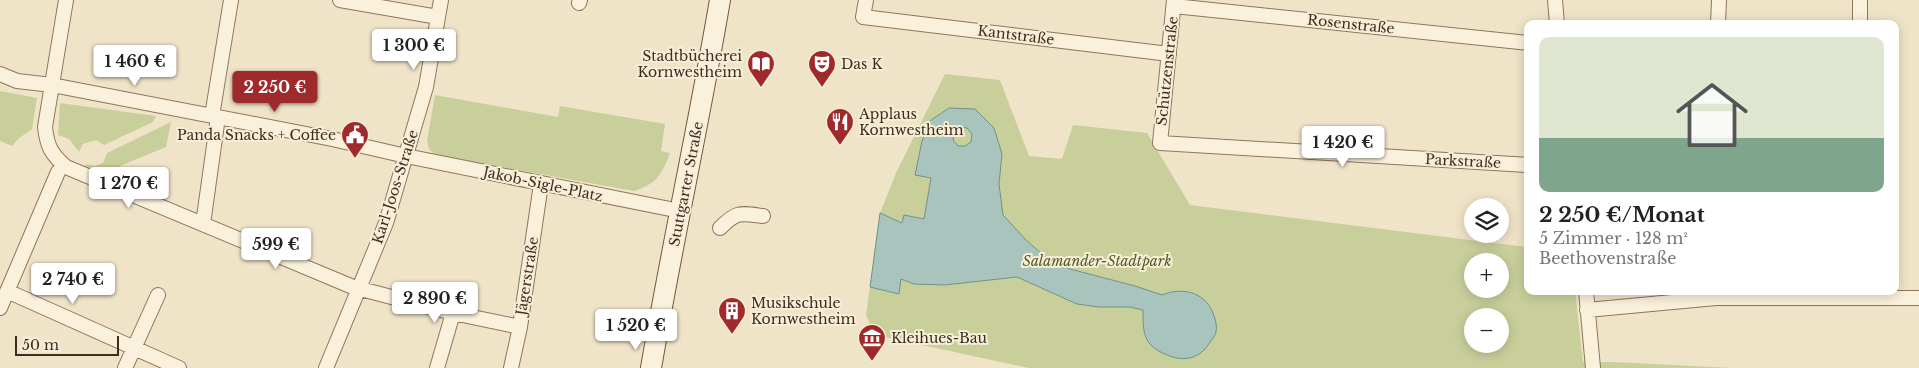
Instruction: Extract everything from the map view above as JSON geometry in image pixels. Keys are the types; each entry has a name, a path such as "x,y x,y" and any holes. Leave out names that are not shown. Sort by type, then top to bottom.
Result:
{"main road":[{"name":"Stuttgarter Straße","path":"651,368 680,211 704,96 720,0"}],"street":[{"path":"66,0 45,127 47,141 53,156 66,167 358,289 453,314 520,327"},
{"path":"204,224 215,117 231,0"},
{"path":"340,0 438,17"},
{"name":"Karl-Joos-Straße","path":"326,368 386,223 426,86 441,0"},
{"name":"Kantstraße","path":"866,0 863,17 1169,54"},
{"path":"1555,0 1557,20"},
{"path":"1718,20 1719,0"},
{"path":"1860,0 1860,20"},
{"name":"Rosenstraße","path":"1174,3 1524,43"},
{"name":"Schützenstraße","path":"1160,143 1174,3"},
{"name":"Jakob-Sigle-Platz","path":"0,74 17,81 52,85 332,139 541,184 680,211"},
{"name":"Parkstraße","path":"1160,143 1524,165"},
{"path":"0,308 58,172"},
{"name":"Jägerstraße","path":"510,368 520,327 541,184"},
{"path":"720,228 732,216 739,213 763,216"},
{"path":"7,291 179,368"},
{"path":"125,368 132,348 158,295"},
{"path":"1586,295 1593,368"},
{"path":"1587,310 1716,295"},
{"path":"1878,295 1919,298"},
{"path":"437,368 453,314"}],"green space":[{"name":"Salamander-Stadtpark","path":"945,74 1000,80 1029,156 1062,159 1073,125 1147,133 1190,205 1464,239 1464,243 1495,243 1524,247 1524,295 1575,295 1583,362 1733,368 1029,368 875,335 866,315 880,213 896,173"},
{"path":"0,91 37,98 32,129 12,146 0,141"},
{"path":"435,95 558,117 560,106 665,124 661,151 670,153 658,177 648,185 634,191 435,155 429,149 427,141"},
{"path":"60,103 156,116 153,122 104,145 96,140 83,144 79,152 69,139 58,135"},
{"path":"171,122 166,147 120,166 118,181 83,168 86,164 95,166 103,163 107,153"}],"water":[{"path":"949,108 975,109 994,128 1002,154 999,184 1003,215 1044,256 1070,269 1162,295 1178,291 1186,292 1200,297 1206,302 1215,318 1216,332 1204,350 1194,357 1183,359 1171,357 1148,342 1143,325 1143,310 1130,307 1099,307 1077,304 1017,277 945,285 914,284 901,279 899,294 870,287 880,213 902,223 904,215 924,219 931,178 915,175 922,141 931,120","holes":["960,127 967,128 972,134 971,142 965,146 958,146 953,140 954,132"]}],"place":[{"name":"Stadtbücherei Kornwestheim","path":"761,88"},
{"name":"Das K","path":"822,88"},
{"name":"Applaus Kornwestheim","path":"840,146"},
{"name":"Panda Snacks + Coffee","path":"355,159"},
{"name":"Musikschule Kornwestheim","path":"732,335"},
{"name":"Kleihues-Bau","path":"872,362"}]}
